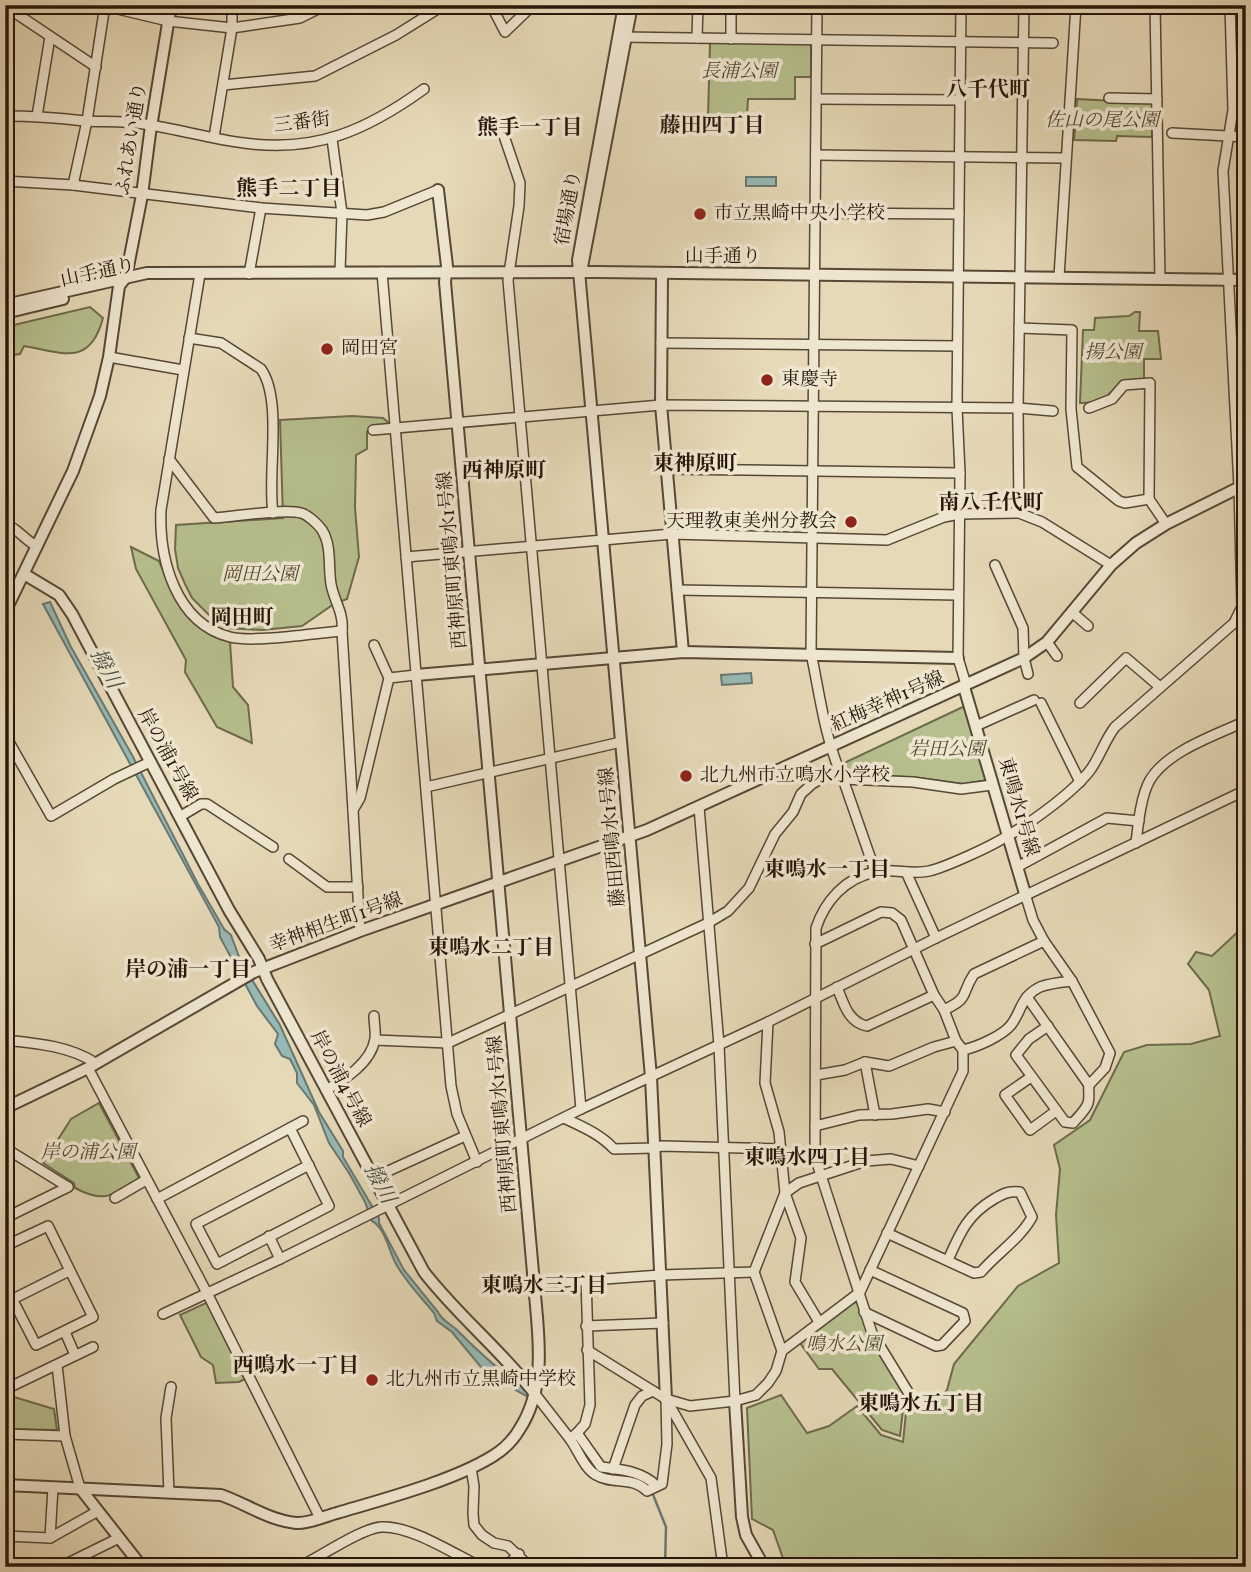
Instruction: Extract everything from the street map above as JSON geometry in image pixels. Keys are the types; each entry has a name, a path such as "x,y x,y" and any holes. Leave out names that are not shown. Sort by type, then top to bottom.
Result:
{"street":[{"name":"ふれあい通り","path":"5,612 80,453 103,388 142,195 171,5"},
{"path":"214,137 232,28 232,5"},
{"path":"73,186 87,121 103,6 168,21 232,28 300,18 326,5"},
{"path":"223,85 315,76 396,36 444,5"},
{"path":"491,5 505,32 533,5"},
{"name":"宿場通り","path":"622,37 624,5"},
{"name":"宿場通り","path":"580,273 578,260 622,37 632,5"},
{"path":"697,38 698,5"},
{"path":"731,39 732,5"},
{"path":"817,5 811,653 830,748 875,872"},
{"path":"961,5 957,408 962,565 958,595 958,658 965,681 964,687"},
{"path":"1019,513 1024,5"},
{"path":"1059,277 1076,5"},
{"path":"1155,5 1160,279"},
{"path":"908,1392 872,1333 815,1157 816,928 822,910 835,892 875,872 929,871 1007,837 1080,782 1115,727 1234,624 1242,607 1242,486 1227,279 1223,171 1233,83 1230,5"},
{"path":"5,20 11,7 50,37 96,66"},
{"path":"37,116 50,37"},
{"path":"622,37 1053,43"},
{"name":"三番街","path":"5,116 151,125 243,143 302,144 332,139 379,117 424,89"},
{"path":"1109,98 1157,99"},
{"path":"817,99 960,100"},
{"path":"499,127 520,183 519,206 507,272 582,1109"},
{"path":"1172,133 1246,137"},
{"path":"332,139 342,213 340,272"},
{"path":"816,155 1066,158"},
{"path":"5,181 73,186 261,208 379,214 438,190"},
{"name":"西神原町東鳴水1号線","path":"5,1485 221,1495 243,1503 261,1514 299,1523 471,1468 495,1455 511,1441 521,1427 535,1394 540,1357 438,190"},
{"path":"249,274 261,208"},
{"path":"816,213 959,214"},
{"path":"382,272 451,1086 457,1114 477,1162"},
{"name":"山手通り","path":"6,306 123,281 200,274 507,272 1246,280"},
{"name":"藤田西鳴水1号線","path":"580,273 651,1077 666,1399"},
{"path":"200,274 161,510 160,530 165,566 172,584 204,624 231,638 342,631"},
{"path":"662,274 661,405 683,652"},
{"path":"1019,328 1072,330 1071,409 1077,467 1119,501 1125,503 1149,499"},
{"path":"189,338 221,343 266,375 272,404 273,513"},
{"path":"661,343 957,346"},
{"path":"109,357 183,370"},
{"path":"1088,408 1112,399 1124,385 1150,383 1149,499 1166,524"},
{"path":"373,430 661,405 1018,408 1053,411"},
{"path":"169,459 214,518 302,513 322,530 329,550 331,585 342,615 360,931"},
{"path":"666,469 960,473"},
{"name":"紅梅幸神1号線","path":"499,882 647,830 1024,658 1046,642 1111,565 1136,543 1166,524 1242,486"},
{"path":"407,557 672,534 887,540 899,537 930,521 959,514 1019,513 1042,522 1111,565"},
{"path":"5,524 37,546"},
{"path":"995,565 1023,628 1024,658 1028,674"},
{"name":"岸の浦1号線","path":"24,574 59,595 65,603 146,763 181,816 262,969"},
{"path":"677,590 958,595"},
{"path":"1073,613 1088,626"},
{"path":"1046,642 1057,656"},
{"path":"353,810 360,798 388,678 374,645"},
{"path":"388,678 683,652 958,658"},
{"path":"1080,703 1125,658 1160,687"},
{"name":"東鳴水1号線","path":"964,687 1026,897"},
{"path":"976,726 1038,701 1080,782"},
{"path":"1136,843 1148,781 1161,765 1176,754 1246,721"},
{"path":"5,735 51,816 146,763"},
{"path":"426,787 621,742"},
{"path":"375,1040 448,1043 708,923 728,911 749,888 775,834 793,812 801,794 837,769"},
{"path":"843,779 913,782 961,789 992,785"},
{"path":"163,1314 1246,790"},
{"path":"181,816 201,804 207,804 272,847"},
{"path":"699,807 719,1045 742,1517 746,1535 764,1567"},
{"path":"1017,867 1107,818 1139,821"},
{"path":"289,859 327,887 358,887"},
{"path":"906,872 936,938"},
{"name":"幸神相生町1号線","path":"5,1108 92,1066 171,1018 262,969 499,882"},
{"path":"1026,897 1033,920 1072,981 1111,1053 1105,1068 1090,1085 1089,1101 1073,1123 1065,1122 1016,1055 1029,1039 1048,1026"},
{"path":"587,1350 666,1399 690,1406 736,1401 756,1395 776,1371 782,1351 860,1292 945,1112 962,1072 963,1050 934,995 901,920 892,914 881,912 815,944"},
{"path":"944,1010 960,1003 974,974 1044,940"},
{"name":"岸の浦4号線","path":"262,969 386,1206 424,1272 444,1298 494,1345 535,1394"},
{"path":"963,1050 1003,1032 1012,1024 1019,1006 1038,988 1072,981"},
{"path":"837,987 851,1018 857,1024 867,1026 934,995"},
{"path":"1027,997 1090,1085"},
{"path":"326,1090 353,1074 364,1061 375,1040 374,1017"},
{"path":"768,1022 765,1083 779,1132 785,1193 801,1238 795,1282 820,1322"},
{"path":"5,1040 57,1048 87,1057 146,1180 207,1293 320,1518"},
{"path":"816,1076 845,1070 865,1062 889,1066 934,1046 956,1041"},
{"path":"865,1062 875,1115"},
{"path":"1031,1077 1005,1095 1030,1130 1056,1111"},
{"path":"815,1126 859,1115 928,1109 945,1112"},
{"path":"564,1118 604,1139 614,1149 661,1146 779,1149"},
{"path":"157,1199 303,1121"},
{"path":"290,1128 309,1165 329,1206 216,1264 196,1224 309,1165"},
{"path":"373,1178 465,1136"},
{"path":"5,1148 68,1187 5,1218"},
{"path":"782,1351 754,1272 785,1193 799,1183 866,1161 891,1159 919,1166"},
{"path":"115,1198 146,1180"},
{"path":"887,1233 947,1261 974,1273 981,1272 1028,1225 1032,1217 1020,1192 1009,1191 979,1208 964,1225 947,1261"},
{"path":"5,1246 48,1226 93,1317 36,1345 5,1285"},
{"path":"269,1237 280,1259"},
{"path":"864,1312 936,1346 942,1345 965,1321 963,1313 870,1270"},
{"path":"13,1299 69,1271"},
{"path":"534,1284 729,1271 754,1272"},
{"path":"574,1436 585,1424 590,1405 586,1279"},
{"path":"586,1326 663,1322"},
{"path":"65,1332 75,1355"},
{"path":"5,1401 7,1386 93,1347"},
{"path":"57,1364 65,1436 80,1488 142,1567"},
{"path":"169,1493 166,1418 171,1387"},
{"path":"613,1469 635,1405 642,1396 653,1391"},
{"path":"535,1394 574,1436 591,1450 597,1463 613,1469 636,1472 648,1478 653,1489"},
{"path":"653,1489 662,1484 667,1444 666,1399"},
{"path":"666,1399 710,1478 723,1567"},
{"path":"5,1434 65,1436"},
{"path":"574,1436 590,1470 599,1477 635,1482 653,1489"},
{"path":"471,1468 474,1525 494,1543 508,1546 519,1554 530,1567"},
{"path":"50,1538 53,1487"},
{"path":"5,1536 50,1538 98,1511"},
{"path":"299,1567 365,1532 380,1527 398,1528 481,1567"},
{"path":"60,1567 119,1538"},
{"path":"505,1567 519,1554"}],"green space":[{"name":"長浦公園","path":"710,43 809,43 811,77 795,77 795,99 748,99 747,116 708,117"},
{"name":"佐山の尾公園","path":"1077,99 1152,103 1152,137 1117,136 1116,141 1074,140"},
{"path":"90,307 103,318 91,344 83,350 63,353 24,346 20,354 5,358 5,327"},
{"name":"揚公園","path":"1140,312 1139,331 1158,331 1161,359 1144,359 1144,380 1124,381 1101,400 1080,403 1083,330 1094,330 1095,318 1129,316"},
{"name":"岡田公園","path":"352,416 383,418 389,423 391,431 367,432 367,449 356,455 355,508 359,557 347,599 334,604 302,626 262,630 225,628 192,598 185,584 178,568 175,549 176,525 283,518 280,420"},
{"path":"131,547 159,561 171,587 186,609 206,627 230,642 233,687 248,705 252,743 217,727 185,672 186,660 136,569"},
{"name":"岩田公園","path":"967,705 987,780 964,784 847,773 846,762"},
{"path":"1244,926 1246,1567 786,1567 773,1530 752,1519 747,1408 781,1395 807,1433 829,1426 857,1406 881,1435 903,1442 906,1412 937,1401 947,1390 954,1364 1018,1286 1059,1263 1056,1215 1060,1169 1054,1145 1090,1120 1124,1052 1147,1045 1191,1044 1220,1036 1209,990 1188,964 1196,952 1212,956"},
{"name":"岸の浦公園","path":"99,1103 139,1178 115,1193 94,1196 75,1188 74,1183 43,1163 71,1119"},
{"path":"208,1302 245,1379 239,1382 216,1383 213,1365 201,1357 180,1315"},
{"name":"鳴水公園","path":"855,1302 858,1303 879,1353 914,1399 903,1410 900,1436 882,1430 832,1369 819,1369 800,1343"},
{"path":"14,1397 54,1409 57,1430 5,1429 5,1420"}],"water":[{"path":"746,177 776,177 776,186 746,186"},
{"path":"50,602 71,647 132,755 198,884 224,929 231,935 241,962 280,1025 319,1112 343,1151 343,1157 379,1218 379,1223 404,1270 442,1318 502,1371 533,1392 530,1398 480,1366 452,1332 437,1321 434,1313 400,1271 383,1234 372,1221 365,1202 329,1143 314,1105 297,1083 297,1073 290,1059 282,1056 275,1044 278,1034 257,1006 220,937 219,927 43,604"},
{"path":"751,673 752,683 722,685 721,675"},
{"path":"1238,874 1246,874 1246,922 1238,920"}],"waterway":[{"path":"588,1455 601,1470 632,1476"},
{"path":"652,1492 666,1527 665,1567"}],"place":[{"name":"市立黒崎中央小学校","path":"700,214"},
{"name":"岡田宮","path":"327,349"},
{"name":"東慶寺","path":"767,380"},
{"name":"天理教東美州分教会","path":"851,522"},
{"name":"北九州市立鳴水小学校","path":"686,776"},
{"name":"北九州市立黒崎中学校","path":"372,1380"}],"district":[{"name":"八千代町","path":"988,90"},
{"name":"藤田四丁目","path":"712,126"},
{"name":"熊手一丁目","path":"530,128"},
{"name":"熊手二丁目","path":"289,189"},
{"name":"東神原町","path":"695,464"},
{"name":"西神原町","path":"504,471"},
{"name":"南八千代町","path":"991,503"},
{"name":"岡田町","path":"242,618"},
{"name":"東鳴水一丁目","path":"827,870"},
{"name":"東鳴水二丁目","path":"491,948"},
{"name":"岸の浦一丁目","path":"188,970"},
{"name":"東鳴水四丁目","path":"807,1158"},
{"name":"東鳴水三丁目","path":"544,1286"},
{"name":"西鳴水一丁目","path":"296,1366"},
{"name":"東鳴水五丁目","path":"921,1404"}],"water label":[{"name":"撥川","path":"105,669"},
{"name":"撥川","path":"379,1184"}]}
